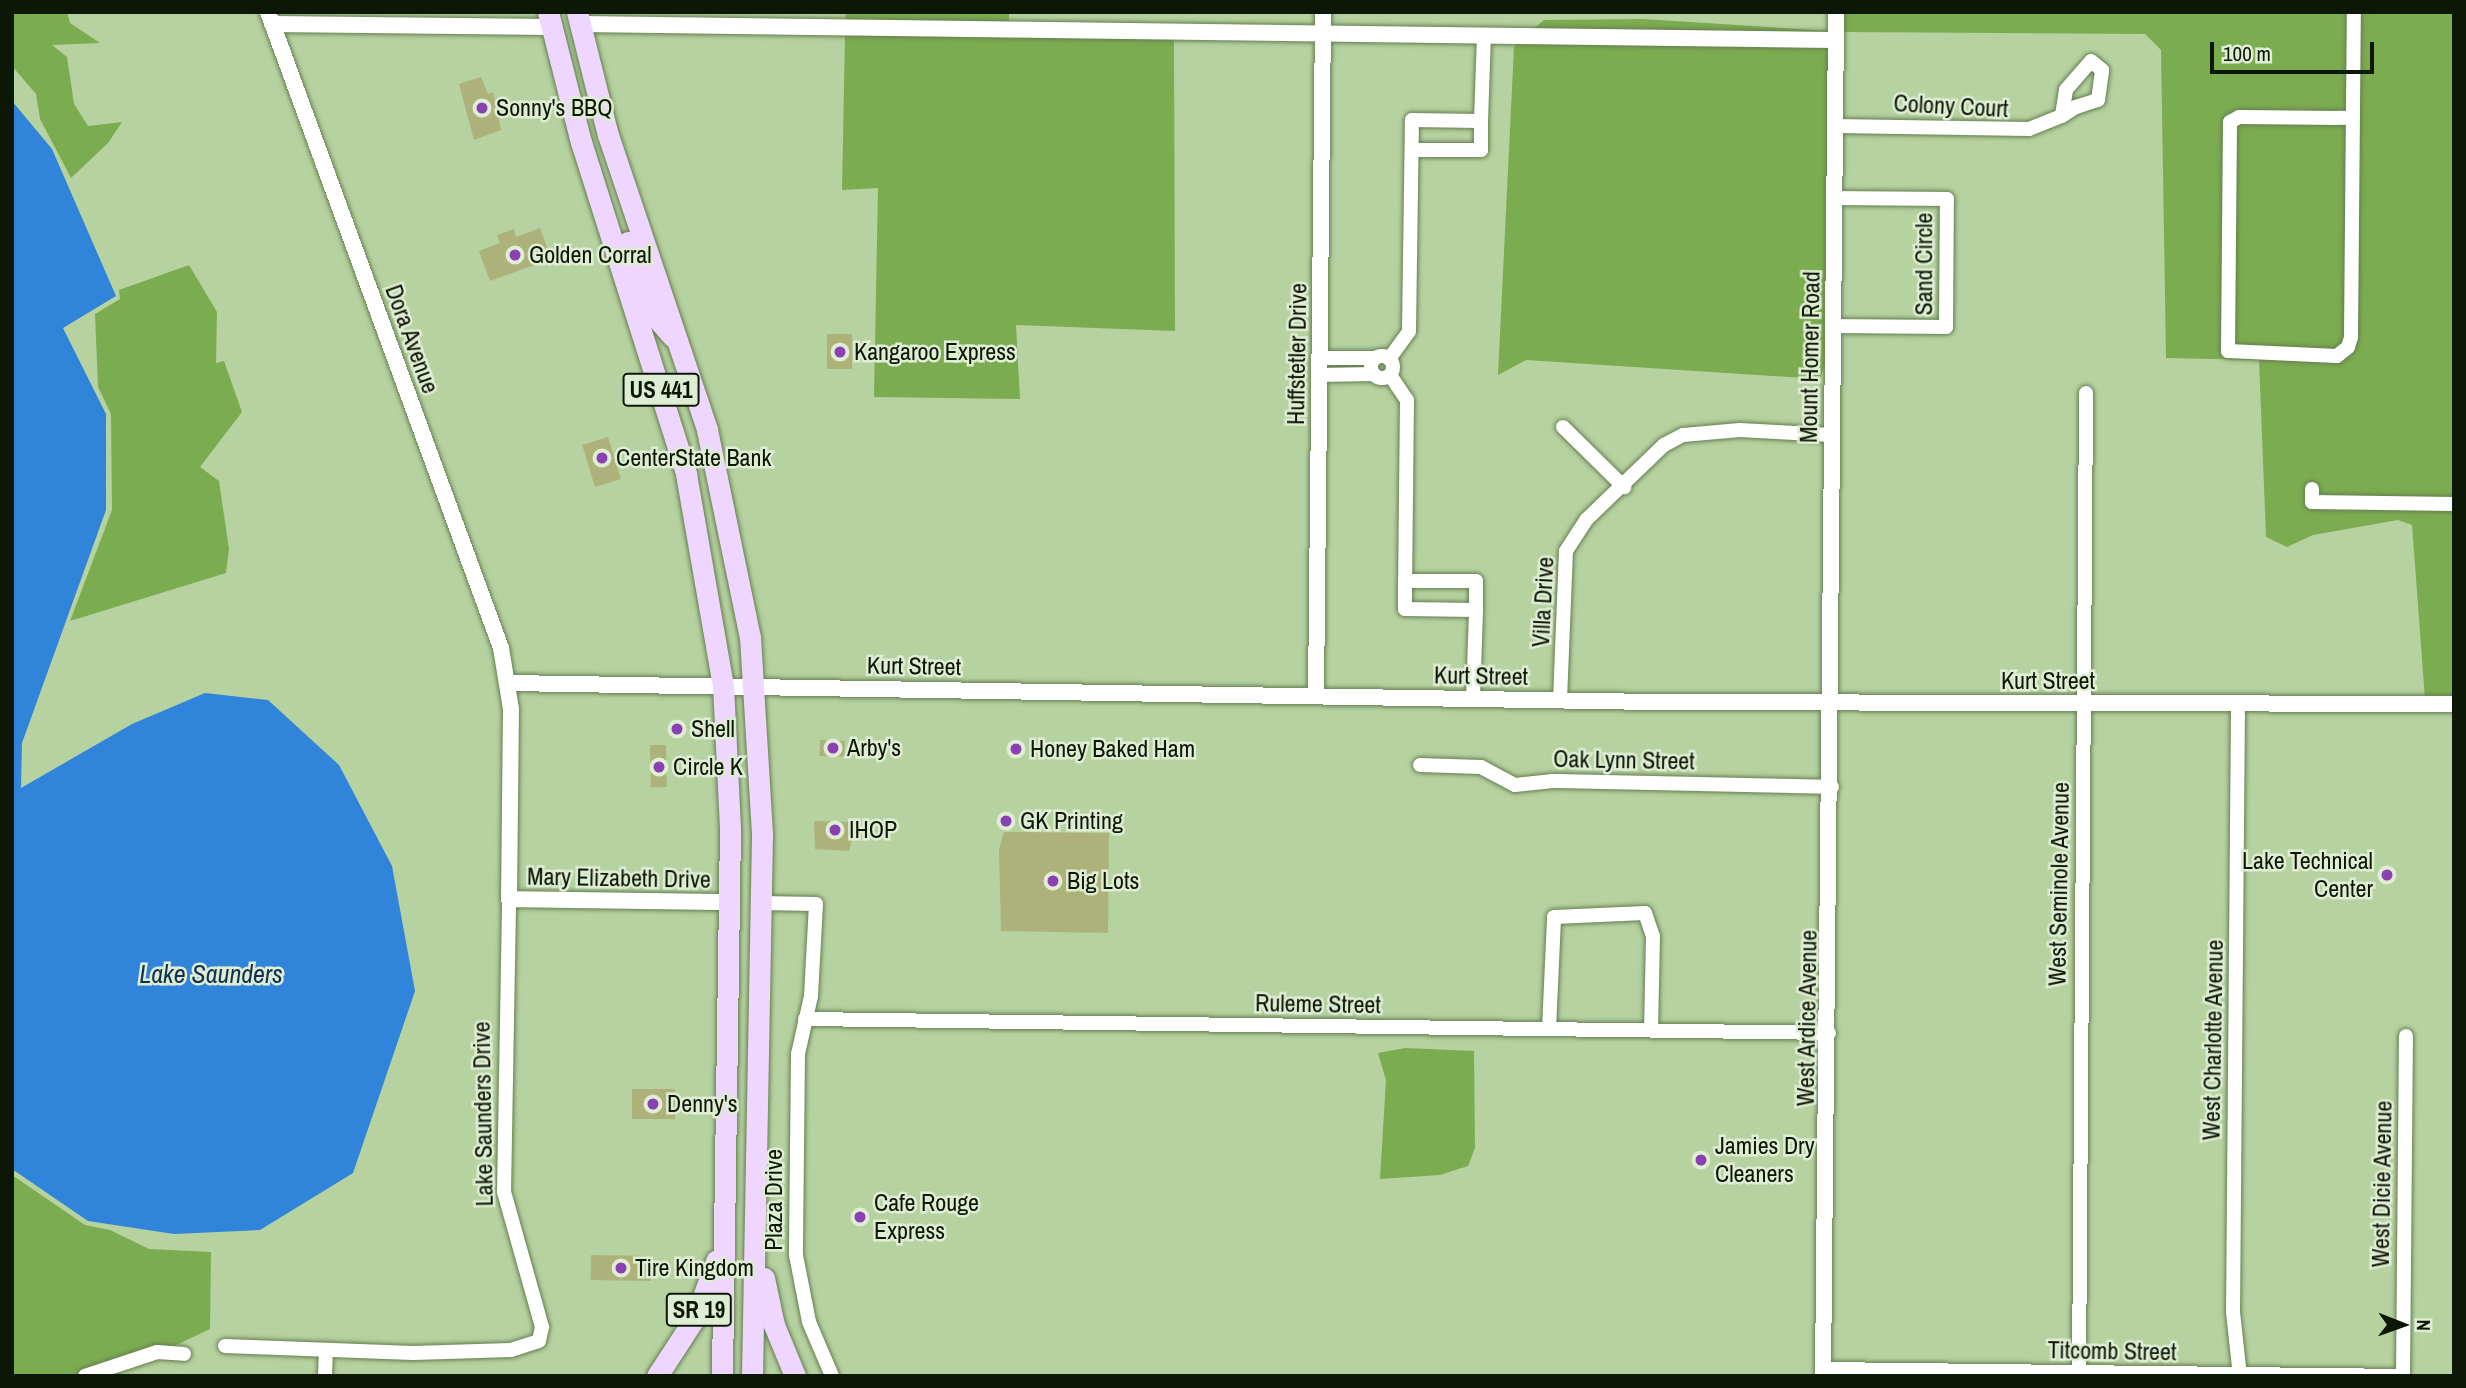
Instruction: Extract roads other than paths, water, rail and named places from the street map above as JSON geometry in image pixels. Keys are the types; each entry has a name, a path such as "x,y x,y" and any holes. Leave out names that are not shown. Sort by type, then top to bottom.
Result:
{"main road":[{"name":"US 441","path":"564,18 568,44 595,125 608,135 679,340 727,513 756,686 761,903 752,1376"},
{"name":"US 441","path":"564,18 605,215 686,474 723,685 730,828 722,1376"},
{"path":"605,215 624,231 659,325 679,340"},
{"path":"730,828 738,873 746,890 761,903"},
{"path":"729,902 746,928 759,995"},
{"name":"SR 19","path":"657,1376 696,1316 723,1235"},
{"name":"SR 19","path":"756,1235 774,1325 795,1376"}],"street":[{"name":"Huffstetler Drive","path":"1316,696 1328,375 1323,12"},
{"name":"Mount Homer Road","path":"1833,702 1831,435 1836,12"},
{"path":"2352,118 2239,117 2230,122 2225,341 2236,356 2337,356 2348,347 2354,12"},
{"path":"270,18 564,18 1323,35 1836,40"},
{"name":"Dora Avenue","path":"270,18 501,648 508,683"},
{"path":"1412,150 1481,150 1484,36"},
{"name":"Colony Court","path":"1835,126 1985,127 2018,132 2062,116"},
{"path":"1374,374 1409,331 1412,120 1481,121"},
{"name":"Sand Circle","path":"1833,326 1946,327 1947,199 1835,198"},
{"path":"1328,358 1387,355"},
{"path":"1387,355 1393,379 1407,400 1405,609 1476,610"},
{"path":"1328,375 1374,374 1393,379"},
{"name":"West Seminole Avenue","path":"2079,1375 2086,393"},
{"path":"1563,427 1624,487"},
{"name":"Villa Drive","path":"1560,700 1566,551 1577,529 1624,487 1664,445 1683,435 1740,430 1831,435"},
{"path":"2312,489 2312,502 2454,504"},
{"path":"1405,581 1476,581 1473,698"},
{"name":"Kurt Street","path":"508,683 1560,700 2084,705 2454,704"},
{"name":"Lake Saunders Drive","path":"326,1352 510,1350 534,1345 542,1335 504,1192 509,899 508,683"},
{"name":"West Ardice Avenue","path":"1823,1372 1833,702"},
{"name":"West Charlotte Avenue","path":"2238,705 2233,1312 2240,1375"},
{"name":"Oak Lynn Street","path":"1420,765 1481,767 1515,785 1588,781 1832,787"},
{"name":"Mary Elizabeth Drive","path":"509,899 729,902"},
{"path":"761,903 816,904 816,951 805,1019"},
{"path":"1549,1029 1554,917 1645,913 1653,936 1651,1030"},
{"name":"Ruleme Street","path":"805,1019 1829,1033"},
{"name":"Plaza Drive","path":"805,1019 798,1054 797,1264 809,1322 832,1376"},
{"name":"West Dicie Avenue","path":"2402,1376 2406,1036"},
{"path":"225,1346 326,1352 325,1376"},
{"path":"85,1376 157,1352 184,1353"},
{"name":"Titcomb Street","path":"1823,1372 2402,1376"}],"water":[{"name":"Lake Saunders","path":"12,101 52,149 116,296 63,328 106,414 106,510 22,743 21,788 132,724 205,693 268,700 339,765 392,866 415,991 353,1173 260,1230 174,1234 88,1221 12,1169"}],"place":[{"name":"Sonny's BBQ","path":"482,108"},
{"name":"Golden Corral","path":"515,255"},
{"name":"Kangaroo Express","path":"840,352"},
{"name":"CenterState Bank","path":"602,458"},
{"name":"Shell","path":"677,729"},
{"name":"Arby's","path":"833,748"},
{"name":"Honey Baked Ham","path":"1016,749"},
{"name":"Circle K","path":"659,767"},
{"name":"GK Printing","path":"1006,821"},
{"name":"IHOP","path":"835,830"},
{"name":"Lake Technical Center","path":"2387,875"},
{"name":"Big Lots","path":"1053,881"},
{"name":"Denny's","path":"653,1104"},
{"name":"Jamies Dry Cleaners","path":"1701,1160"},
{"name":"Cafe Rouge Express","path":"860,1217"},
{"name":"Tire Kingdom","path":"621,1268"}]}
